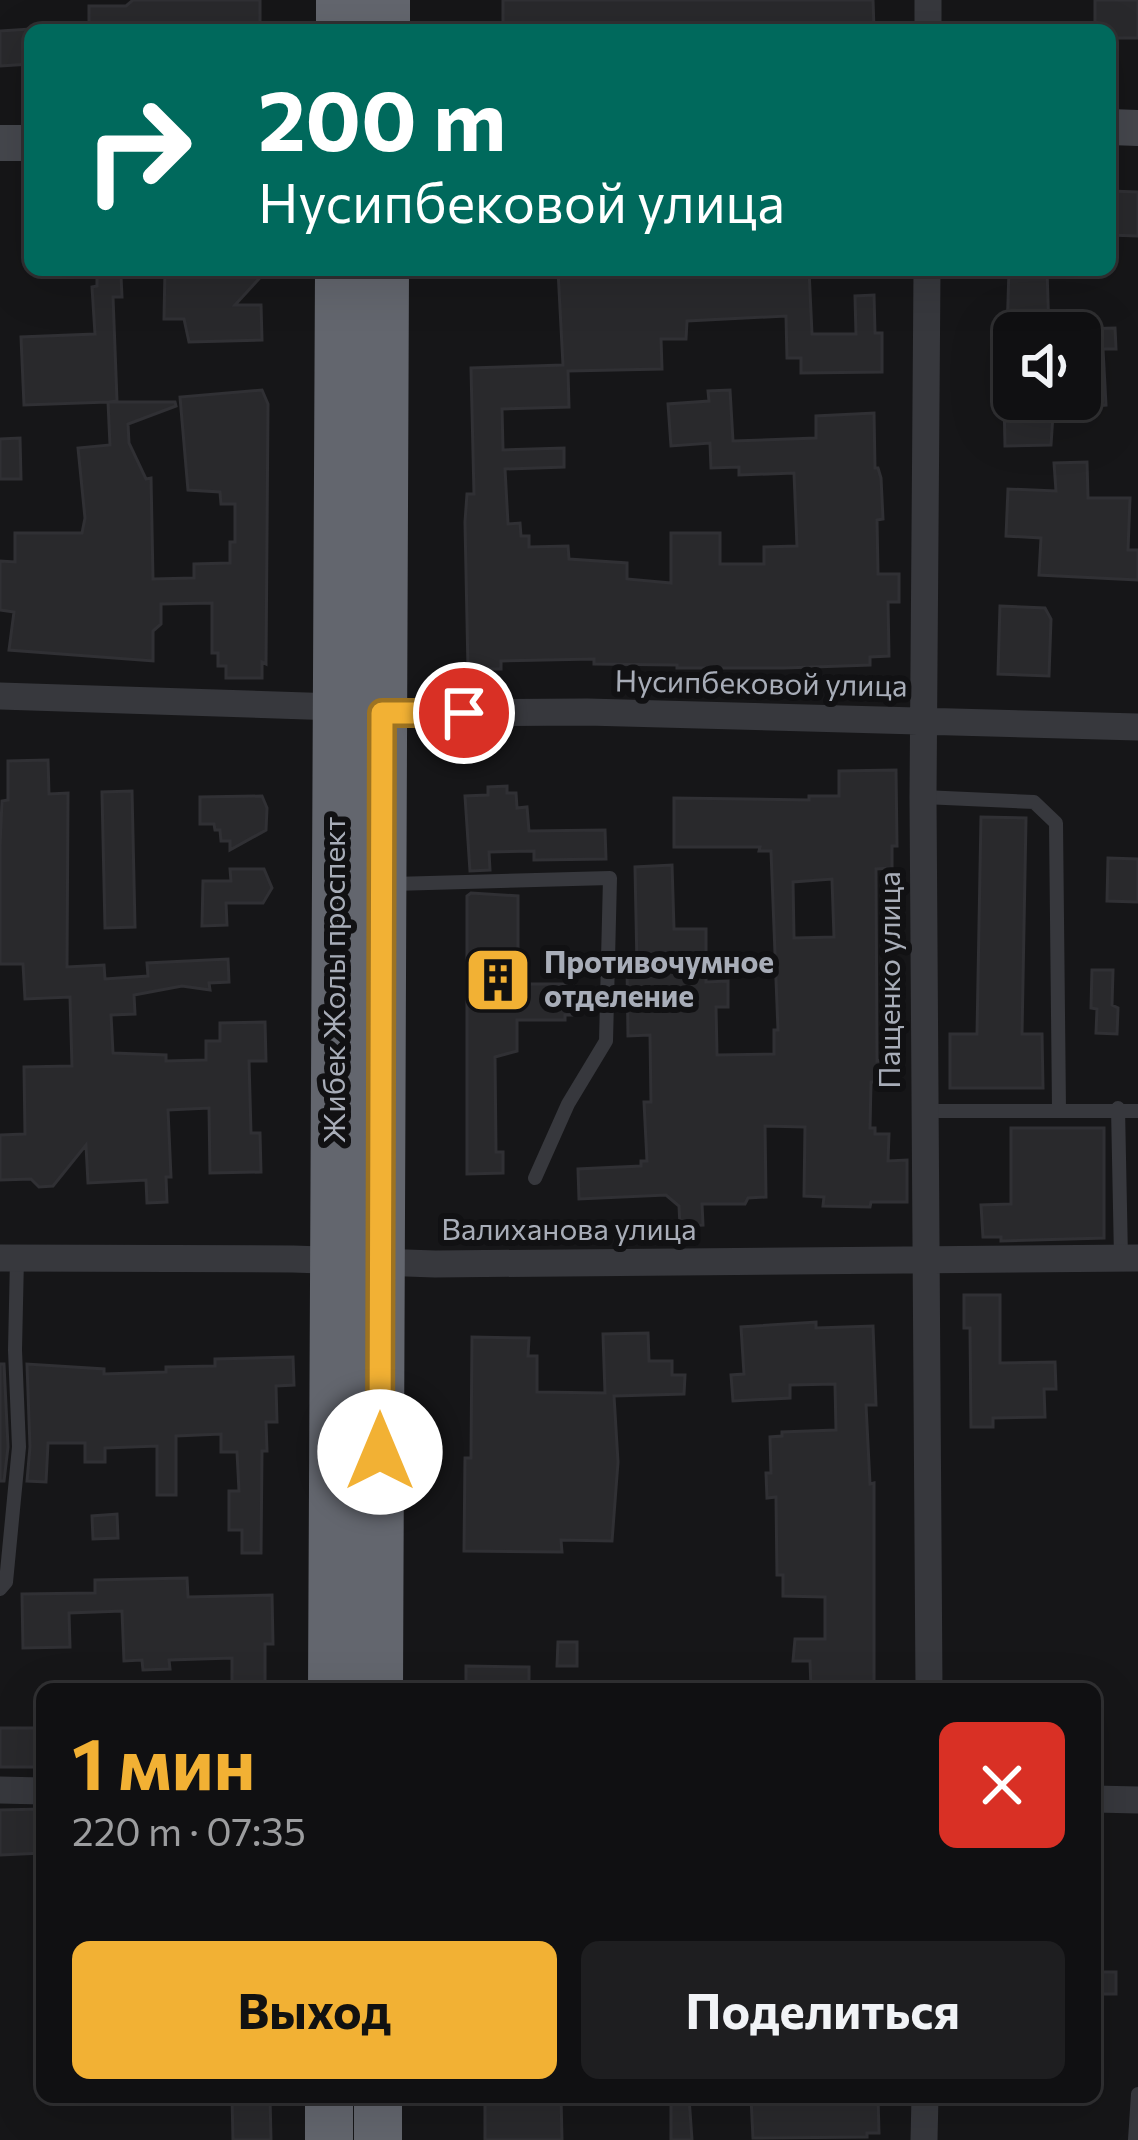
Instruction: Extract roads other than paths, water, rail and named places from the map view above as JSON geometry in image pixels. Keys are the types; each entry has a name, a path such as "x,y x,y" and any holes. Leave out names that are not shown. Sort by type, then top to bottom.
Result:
{"highway":[{"name":"Жибек Жолы проспект","path":"339,276 359,710 357,1261 379,1683"},
{"name":"Жибек Жолы проспект","path":"332,1683 382,884 359,710 385,276"},
{"path":"329,2103 329,2140"},
{"path":"378,2103 378,2140"}],"street":[{"name":"Пащенко улица","path":"927,276 923,797 929,1683"},
{"name":"Нусипбековой улица","path":"0,696 359,710 1138,728"},
{"name":"Валиханова улица","path":"8,1258 1130,1258"},
{"path":"0,1790 36,1791"},
{"path":"1101,1799 1138,1799"},
{"path":"924,2140 925,2103"}],"lane":[{"path":"923,797 1034,802 1056,823 1059,1109"},
{"path":"382,884 610,878 606,1041 568,1105 535,1178"},
{"path":"1118,1108 1130,1258"},
{"path":"924,1111 1138,1111"},
{"path":"0,1589 6,1582 19,1447 8,1258"},
{"path":"1135,2140 1138,2094"}],"place":[{"name":"Противочумное отделение","path":"498,980"}]}
